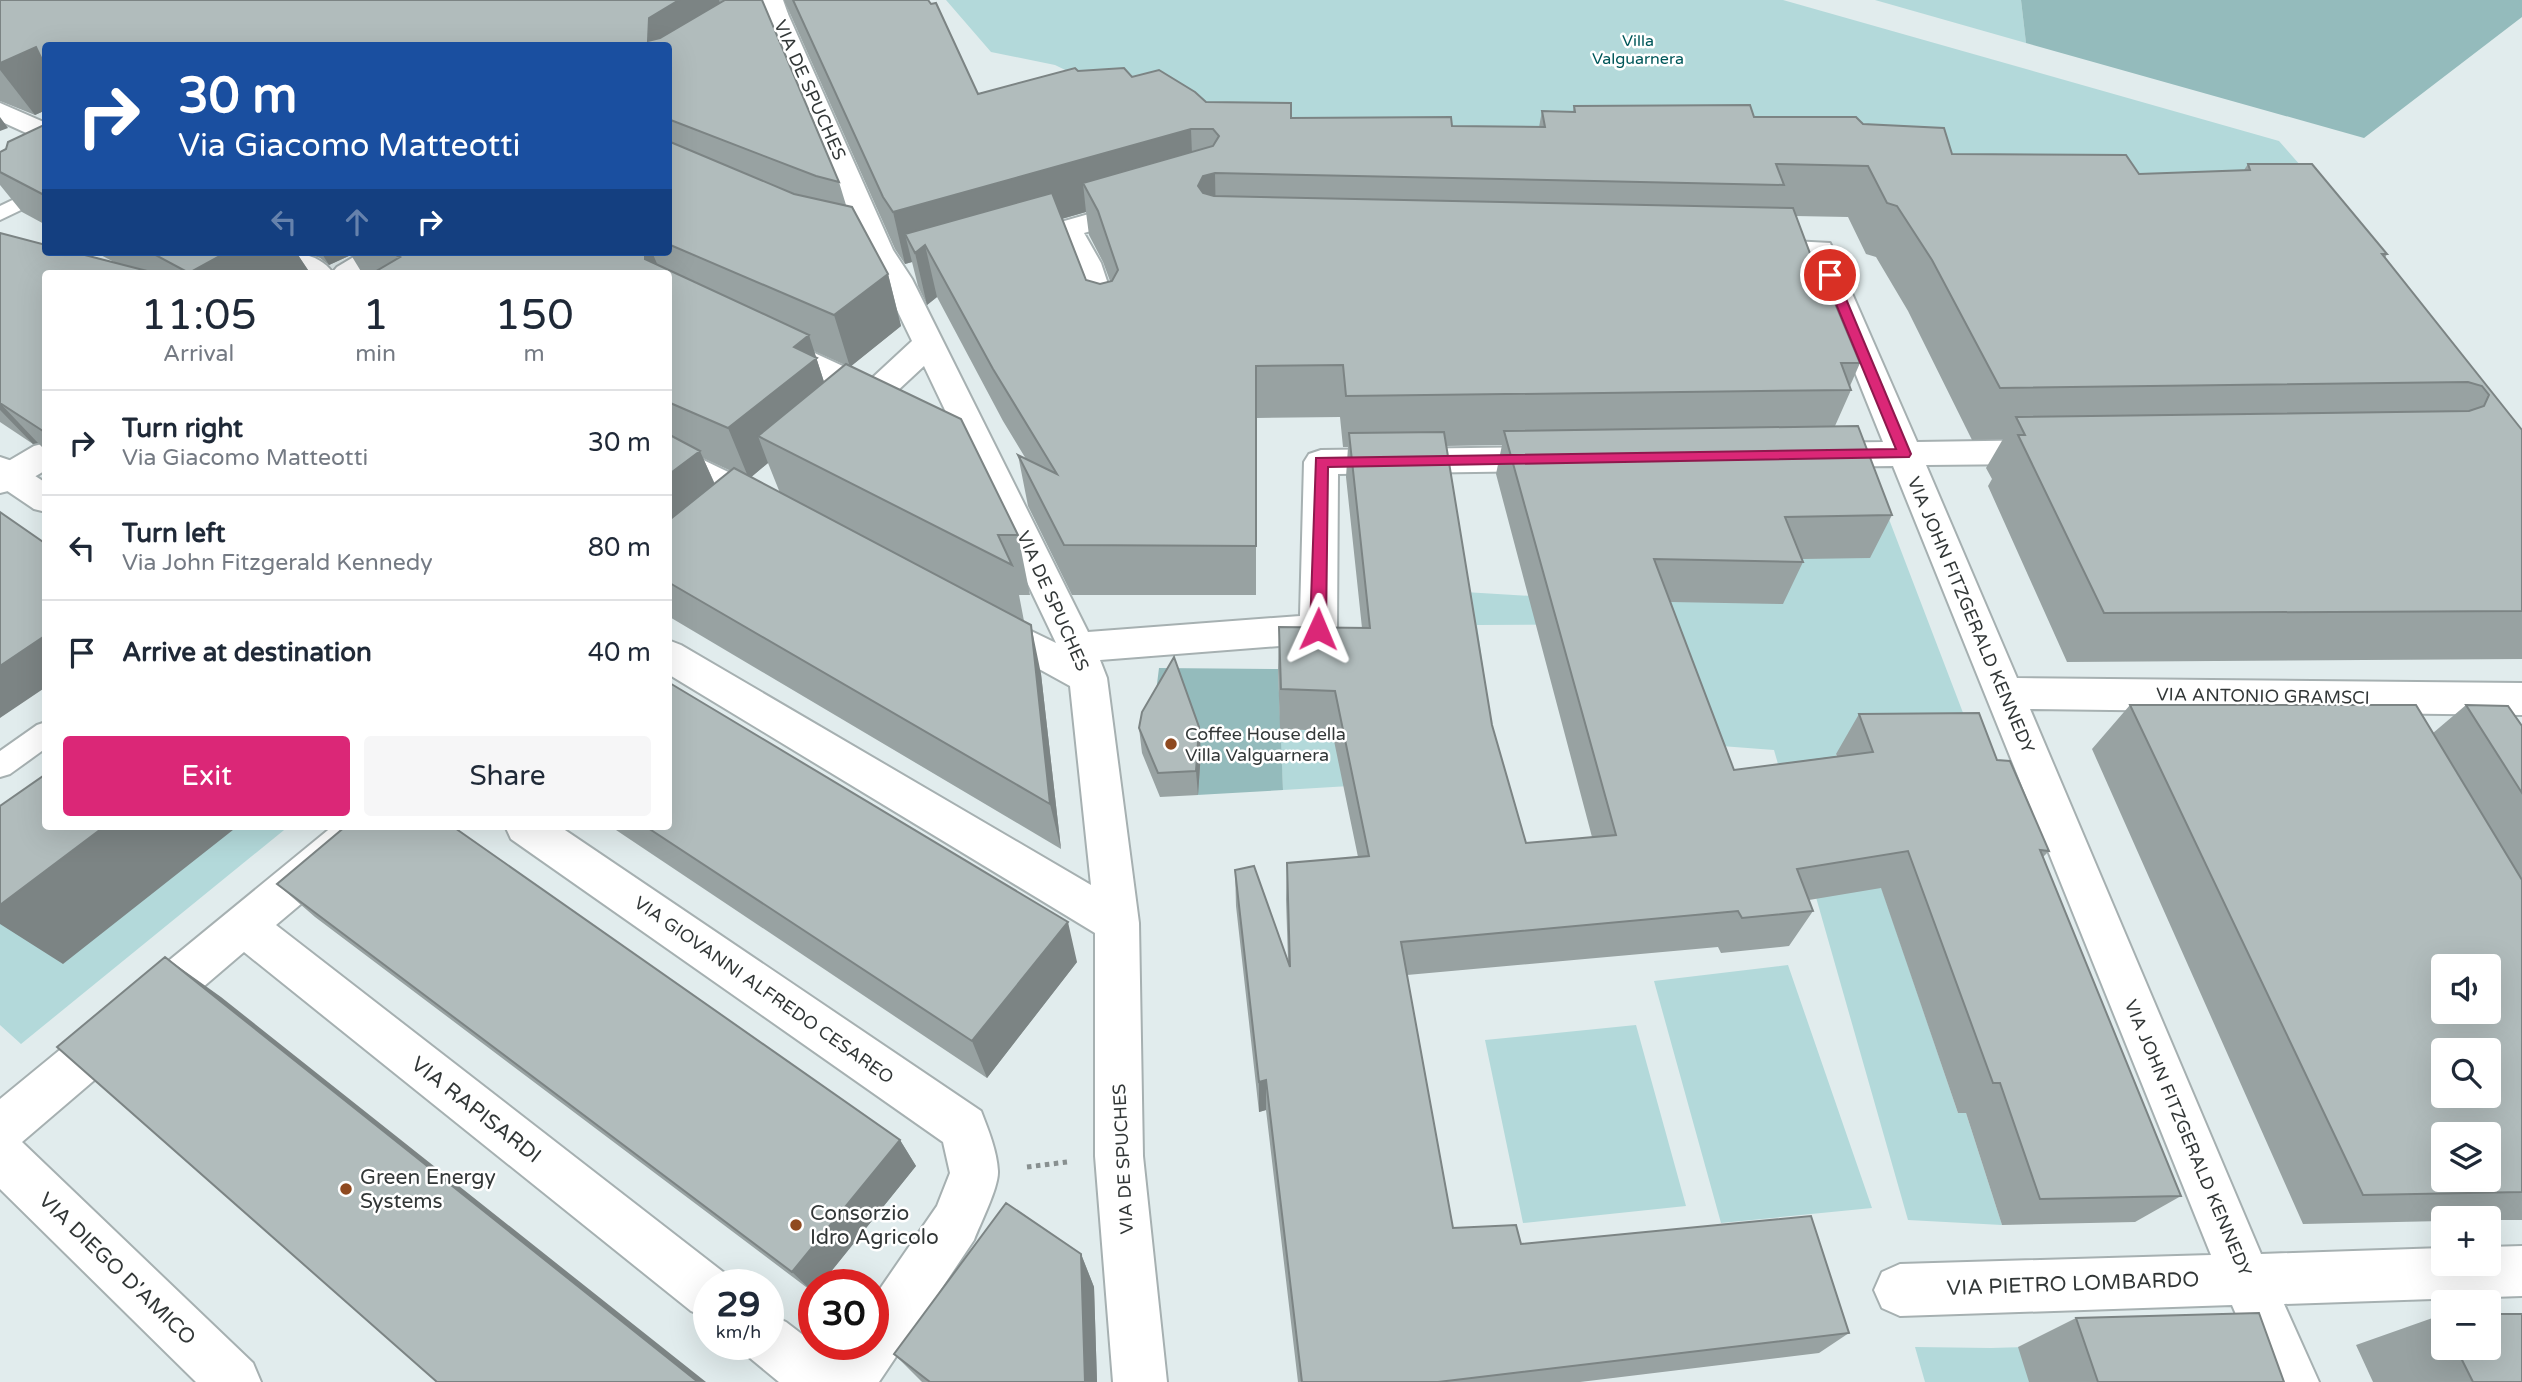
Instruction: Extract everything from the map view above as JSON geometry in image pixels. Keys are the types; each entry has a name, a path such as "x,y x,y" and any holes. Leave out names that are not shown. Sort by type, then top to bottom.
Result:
{"street":[{"path":"672,78 767,14"},
{"name":"VIA DE SPUCHES","path":"767,14 878,250 910,275 929,343 1083,663 1117,923 1119,1156 1140,1382"},
{"path":"0,111 42,132"},
{"path":"989,252 1167,200"},
{"path":"1068,229 1086,263 1106,323"},
{"path":"844,242 878,250"},
{"name":"VIA JOHN FITZGERALD KENNEDY","path":"1724,247 1820,249 2246,1278 2292,1382"},
{"path":"285,256 312,270"},
{"path":"352,270 376,256"},
{"path":"742,331 876,395 962,411"},
{"path":"825,438 876,395 929,343"},
{"path":"1779,456 2072,452"},
{"path":"3,475 42,456"},
{"path":"672,456 789,518"},
{"path":"969,614 1083,663 1318,629 1321,462 1585,458"},
{"path":"3,475 42,498"},
{"path":"672,657 1117,923"},
{"name":"VIA ANTONIO GRAMSCI","path":"2004,694 2522,699"},
{"path":"2359,697 2379,732"},
{"path":"0,1130 358,830"},
{"name":"VIA GIOVANNI ALFREDO CESAREO","path":"532,830 964,1128 997,1170"},
{"name":"VIA RAPISARDI","path":"244,926 693,1280"},
{"name":"VIA DIEGO D'AMICO","path":"0,1155 234,1382"},
{"path":"848,1382 956,1222 997,1170"},
{"name":"VIA PIETRO LOMBARDO","path":"1900,1290 2522,1271"},
{"path":"784,1353 821,1382"}],"lane":[{"path":"729,23 767,14"},
{"path":"0,214 42,192"},
{"path":"0,766 42,736"}],"path":[{"path":"997,1170 1068,1162"}],"green space":[{"name":"Villa Valguarnera","path":"946,0 1783,0 2279,141 2359,232 1436,138 1121,97 1055,65 991,52"},
{"path":"1875,0 2021,0 2026,43"},
{"path":"1874,480 1978,752 1836,754 1958,1113 1966,1113 2002,1225 1908,1220 1774,750 1708,745 1675,624 1477,625 1499,777 1283,790 1280,729 1372,732 1448,591 1549,597"},
{"path":"60,830 284,830 21,1044 0,1025 0,866"},
{"path":"1788,965 1872,1208 1721,1223 1654,981"},
{"path":"1636,1025 1686,1206 1523,1223 1485,1040"},
{"path":"2202,1342 2217,1382 1925,1382 1915,1347 1991,1348"}],"shaded area":[{"path":"2021,0 2522,0 2522,17 2364,138 2026,43"},
{"path":"1159,668 1278,669 1283,790 1197,795 1198,786 1156,692"}],"building":[{"path":"0,0 679,0 649,18 648,41 660,38 725,0 762,0 839,182 816,176 672,121 672,42 42,42 42,60 36,47 0,63"},
{"path":"793,0 928,0 931,4 936,3 978,94 1075,68 1078,71 1124,68 1132,77 1159,70 1206,102 1291,103 1291,118 1451,117 1452,126 1545,127 1542,111 1575,112 1574,106 1750,105 1754,117 1856,117 1863,124 1944,128 1952,154 2126,155 2139,174 2250,170 2248,164 2312,164 2387,254 2382,254 2522,430 2522,611 2104,613 2018,435 2025,435 2016,417 2469,411 2484,406 2489,395 2482,386 2468,382 2000,388 1932,260 1897,206 1887,203 1868,166 1776,164 1784,185 1215,173 1203,176 1198,186 1203,193 1214,196 1793,208 1826,296 1832,296 1860,363 1841,363 1851,390 1346,396 1343,365 1256,366 1256,546 1064,545 1018,455 1057,474 993,369 925,245 915,253 905,234 1052,193 1086,280 1100,284 1112,281 1118,270 1098,211 1083,183 1213,146 1219,136 1213,129 1191,129 893,212 883,197"},
{"path":"42,126 42,194 0,172 0,152 6,149 8,142"},
{"path":"672,143 794,194 852,207 888,274 834,315 672,246"},
{"path":"0,233 42,244 42,256 89,256 143,270 42,270 42,430 0,403"},
{"path":"157,256 220,256 194,270 183,270"},
{"path":"398,256 645,256 645,259 669,270 378,270 400,257"},
{"path":"672,272 809,335 794,347 817,358 728,428 672,404"},
{"path":"846,364 961,419 1018,535 998,535 1012,565 758,436"},
{"path":"1858,426 1892,515 1785,517 1803,562 1654,559 1734,770 1873,752 1859,714 1979,713 1997,760 2010,761 2049,851 2040,850 2181,1196 2040,1199 2000,1083 1993,1083 1908,851 1797,869 1813,911 1742,918 1738,911 1401,942 1453,1228 1516,1225 1521,1244 1811,1216 1849,1333 1438,1382 1302,1382 1266,1080 1259,1082 1235,870 1254,866 1290,967 1287,863 1369,856 1335,691 1281,689 1279,627 1370,628 1349,433 1444,432 1492,725 1526,843 1616,835 1504,431"},
{"path":"672,436 700,451 672,472"},
{"path":"734,468 1031,625 1050,804 672,584 672,518"},
{"path":"0,512 42,541 42,638 0,666"},
{"name":"Coffee House della Villa Valguarnera","path":"1174,657 1199,727 1196,771 1158,773 1139,728 1142,712"},
{"path":"672,684 1068,922 972,1041 651,830 672,830"},
{"path":"2130,705 2416,705 2522,880 2522,1192 2363,1195"},
{"path":"2466,705 2508,706 2522,726 2522,793"},
{"path":"42,777 42,830 100,830 0,905 0,806"},
{"path":"341,830 458,830 900,1140 792,1272 277,884"},
{"path":"165,957 698,1382 437,1382 57,1047"},
{"path":"1006,1203 1081,1254 1085,1382 930,1382 894,1354"},
{"path":"2259,1313 2284,1382 2098,1382 2076,1318"},
{"path":"2501,1314 2522,1314 2522,1382 2473,1382 2462,1360 2501,1360"}],"place":[{"name":"Coffee House della Villa Valguarnera","path":"1171,744"},
{"name":"Green Energy Systems","path":"346,1189"},
{"name":"Consorzio Idro Agricolo","path":"796,1225"}],"route":[{"path":"1318,629 1321,462 1904,454 1830,275"}]}
